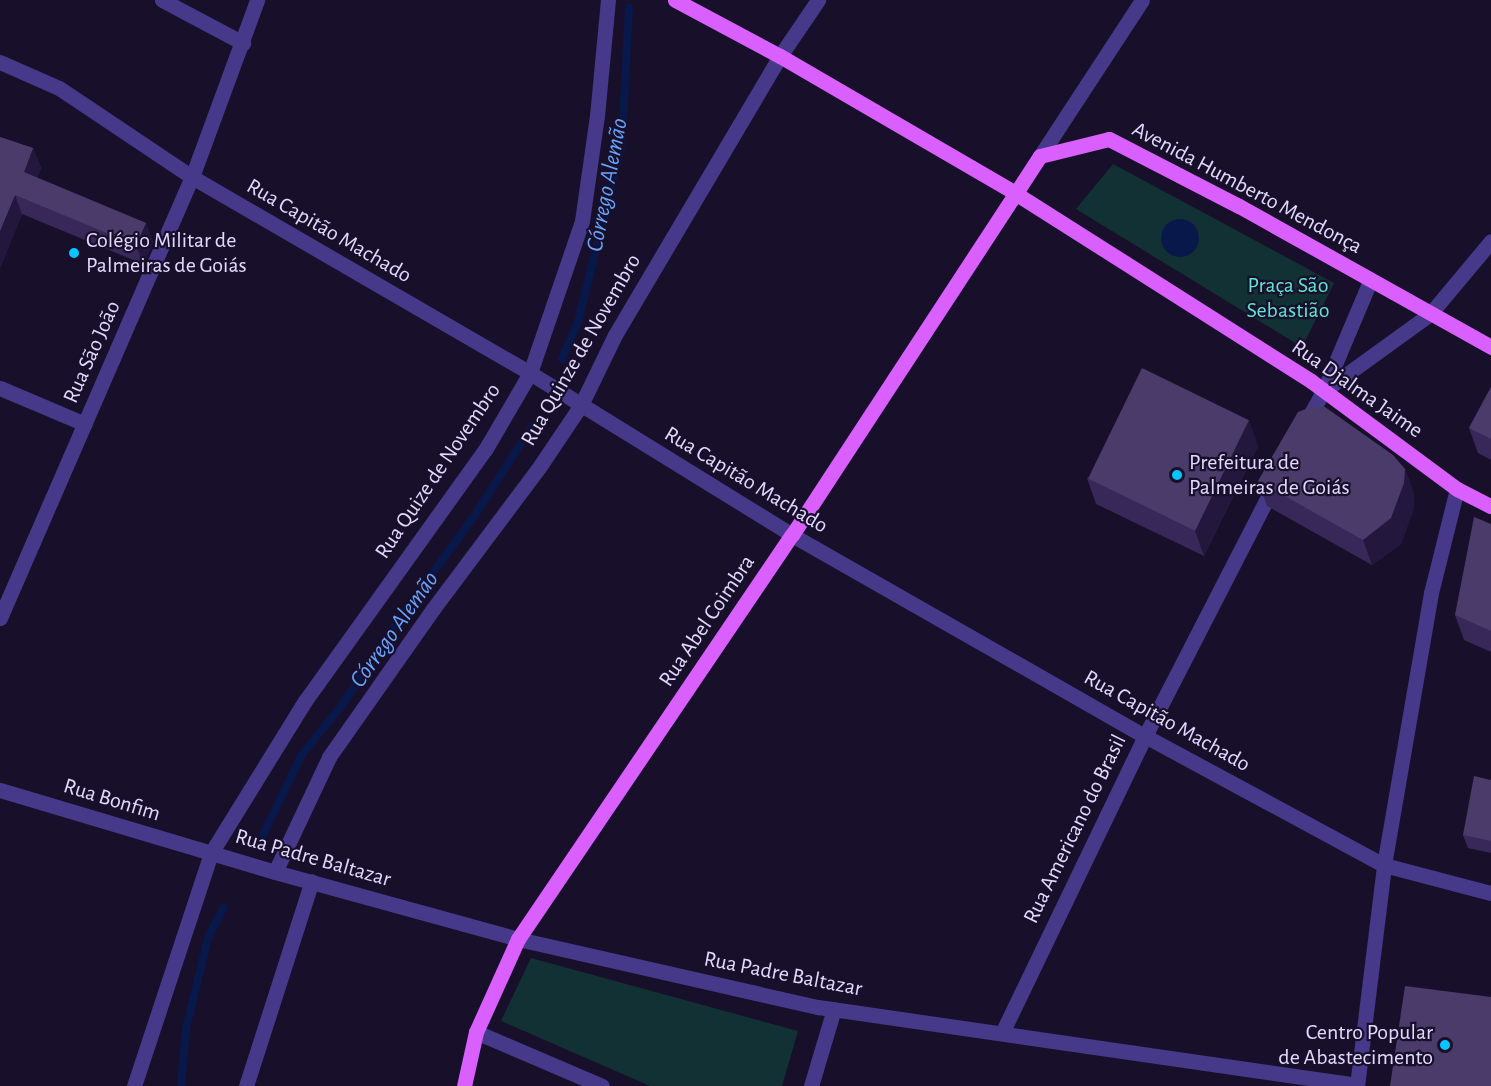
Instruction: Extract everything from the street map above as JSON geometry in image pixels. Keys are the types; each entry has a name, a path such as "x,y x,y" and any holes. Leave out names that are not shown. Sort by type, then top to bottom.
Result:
{"main road":[{"path":"675,0 780,56 1015,193 1040,156"},
{"name":"Avenida Humberto Mendonça","path":"1040,156 1109,139 1239,206 1491,347"},
{"name":"Rua Djalma Jaime","path":"1015,193 1324,390 1456,489 1491,506"},
{"name":"Rua Abel Coimbra","path":"464,1086 476,1032 518,939 792,535 1015,193"}],"street":[{"path":"162,0 243,43"},
{"name":"Rua São João","path":"0,618 192,177 257,0"},
{"name":"Rua Quize de Novembro","path":"134,1086 211,853 304,701 485,450 530,373 582,221 597,116 609,0"},
{"name":"Rua Quinze de Novembro","path":"275,872 329,757 433,609 540,466 581,405 615,335 780,56 818,0"},
{"path":"1040,156 1142,0"},
{"name":"Rua Capitão Machado","path":"0,62 59,88 192,177 530,373 792,535 1145,736 1384,865 1491,893"},
{"path":"1324,390 1430,314 1491,241"},
{"path":"1296,440 1324,390 1370,280"},
{"path":"0,388 85,424"},
{"name":"Rua Americano do Brasil","path":"1002,1033 1145,736 1280,472"},
{"path":"1357,1085 1384,865 1431,593 1456,489"},
{"name":"Rua Bonfim","path":"0,789 211,853"},
{"name":"Rua Padre Baltazar","path":"211,853 518,939 818,1007 1357,1085"},
{"path":"246,1086 312,881"},
{"path":"811,1086 834,1009"},
{"path":"476,1032 603,1086"}],"green space":[{"name":"Praça São Sebastião","path":"1113,164 1334,283 1302,347 1076,209"},
{"path":"531,958 798,1031 782,1086 650,1086 501,1021"}],"shaded area":[{"path":"1180,219 1193,225 1199,238 1193,251 1180,257 1167,251 1161,238 1167,225"}],"building":[{"path":"0,137 33,148 24,172 146,223 136,245 15,195 0,231"},
{"name":"Prefeitura de Palmeiras de Goiás","path":"1142,368 1249,420 1195,531 1088,479"},
{"path":"1491,387 1491,439 1469,428"},
{"path":"1311,407 1325,407 1393,455 1405,469 1404,483 1391,518 1363,540 1258,481 1298,412"},
{"path":"1474,517 1491,524 1491,631 1455,615"},
{"path":"1474,776 1491,780 1491,841 1463,835"},
{"name":"Centro Popular de Abastecimento","path":"1405,986 1491,997 1491,1086 1390,1086"}],"waterway":[{"name":"Córrego Alemão","path":"562,359 578,322 622,143 629,7"},
{"name":"Córrego Alemão","path":"263,835 301,756 342,705 396,624 477,512 532,426"},
{"name":"Córrego Alemão","path":"181,1086 186,1029 208,938 224,907"}],"place":[{"name":"Colégio Militar de Palmeiras de Goiás","path":"74,253"},
{"name":"Prefeitura de Palmeiras de Goiás","path":"1177,475"},
{"name":"Centro Popular de Abastecimento","path":"1445,1045"}]}
